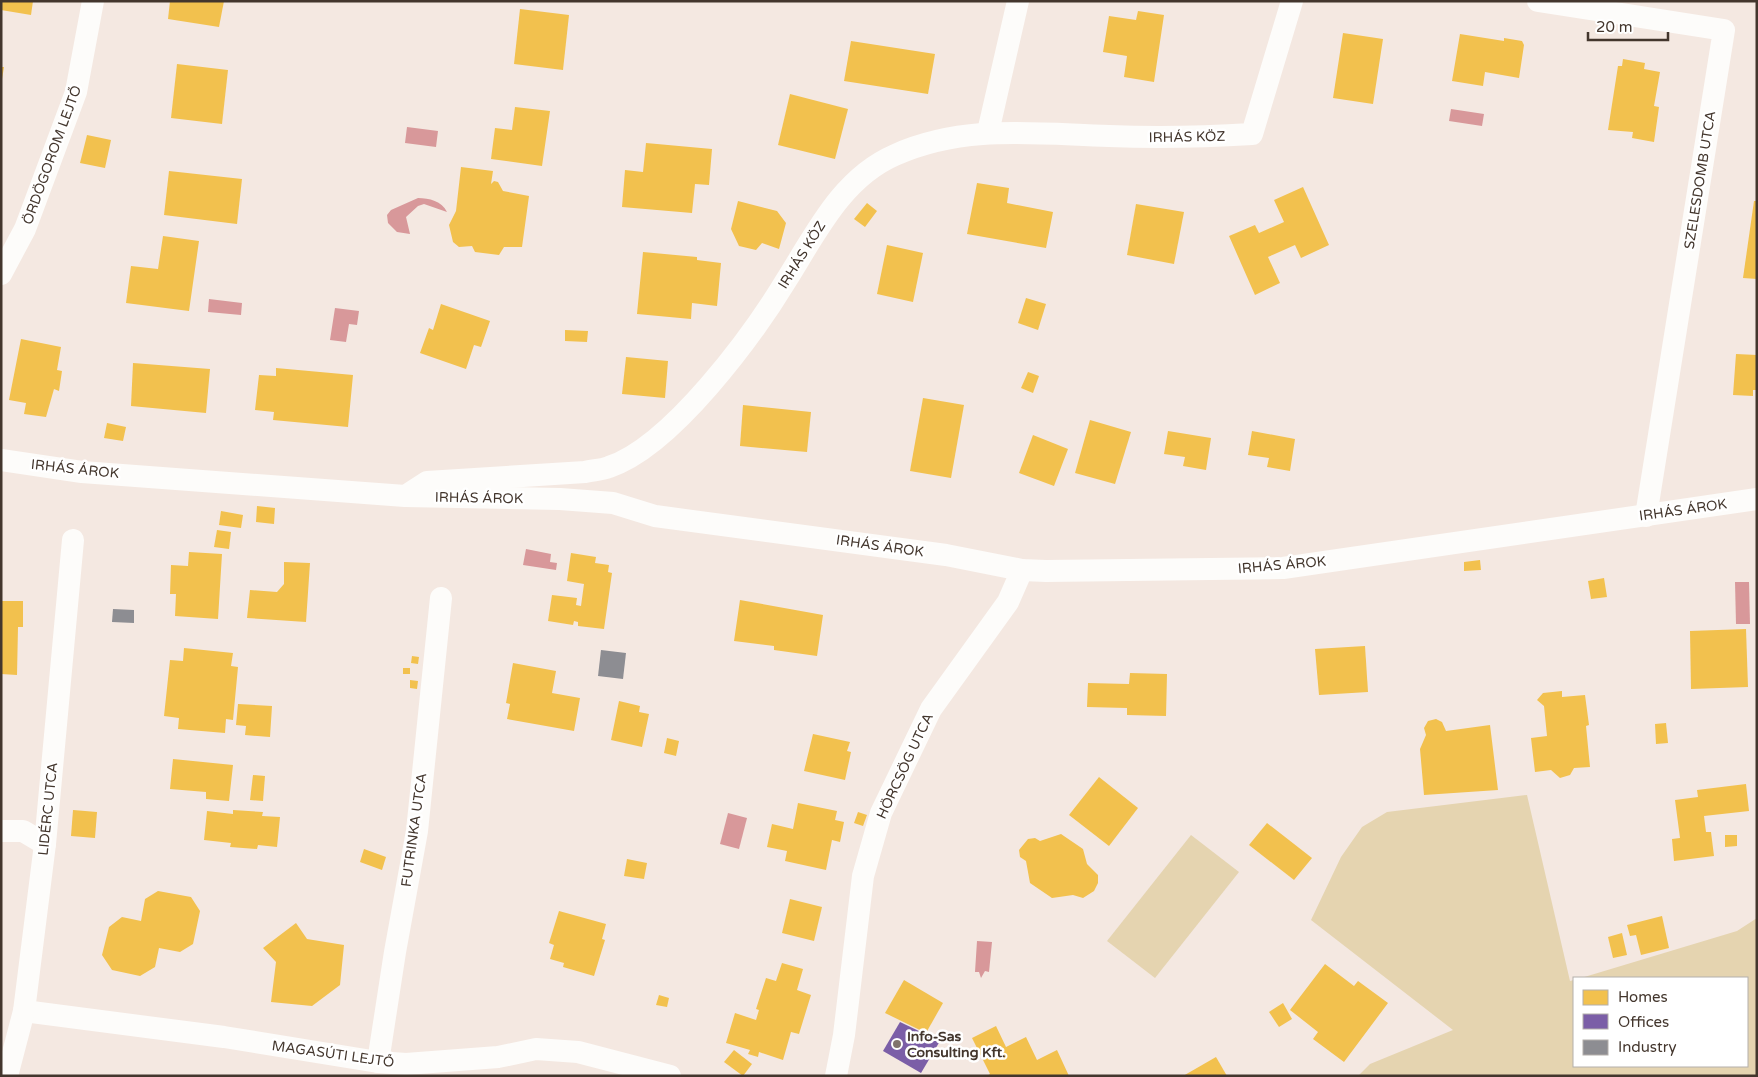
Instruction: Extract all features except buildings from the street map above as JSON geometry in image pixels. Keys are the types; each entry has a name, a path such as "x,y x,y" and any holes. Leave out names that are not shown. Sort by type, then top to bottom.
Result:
{"street":[{"name":"ÖRDÖGOROM LEJTŐ","path":"1,274 25,229 76,92 94,1"},
{"path":"988,132 1018,1"},
{"name":"IRHÁS KÖZ","path":"405,496 427,482 585,472 610,467 652,443 680,417 718,375 766,312 822,222 854,183 896,154 950,136 988,132 1180,139 1252,134 1292,1"},
{"name":"SZELESDOMB UTCA","path":"1538,1 1724,30 1646,516"},
{"name":"IRHÁS ÁROK","path":"1,460 82,472 405,496 612,502 655,516 946,555 1022,570 1138,571 1283,568 1757,499"},
{"name":"LIDÉRC UTCA","path":"7,1076 24,1011 45,844 73,540"},
{"name":"HÖRCSÖG UTCA","path":"836,1076 844,1035 863,876 881,813 931,709 1008,602 1022,570"},
{"name":"FUTRINKA UTCA","path":"378,1062 394,952 417,831 441,598"},
{"path":"1,831 22,831 45,844"},
{"name":"MAGASÚTI LEJTŐ","path":"24,1011 224,1036 378,1062 500,1067 536,1049 578,1052 670,1076"}],"shaded area":[{"path":"1451,109 1484,114 1482,126 1449,121"},
{"path":"407,127 438,131 436,147 405,143"},
{"path":"418,198 435,201 442,205 447,212 424,204 418,206 406,217 410,234 397,232 388,223 387,215 391,210"},
{"path":"209,299 242,303 241,315 208,312"},
{"path":"335,308 359,311 357,325 349,324 346,342 330,340"},
{"path":"526,549 551,554 550,562 557,563 556,570 523,565"},
{"path":"1735,582 1749,582 1750,624 1736,624"},
{"path":"1527,795 1570,981 1573,980 1573,1067 1748,1067 1748,977 1584,977 1737,931 1757,918 1757,1076 1358,1076 1370,1064 1453,1030 1311,920 1341,857 1362,827 1387,812"},
{"path":"728,813 747,818 739,849 720,844"},
{"path":"1191,835 1239,872 1155,978 1107,941"},
{"path":"977,941 992,942 989,972 985,971 981,978 979,972 975,972"}],"place":[{"name":"Info-Sas Consulting Kft.","path":"897,1044"}]}
